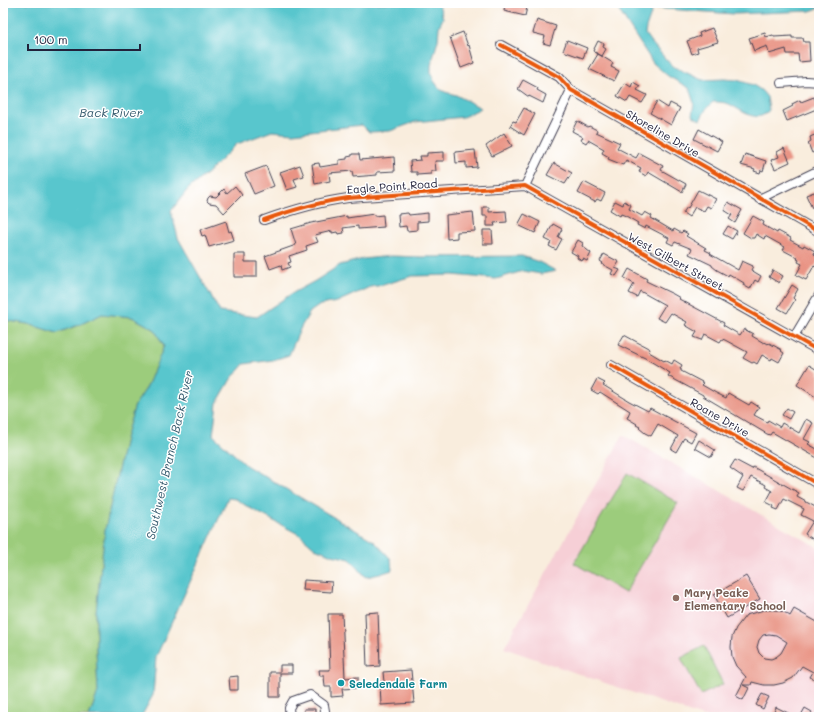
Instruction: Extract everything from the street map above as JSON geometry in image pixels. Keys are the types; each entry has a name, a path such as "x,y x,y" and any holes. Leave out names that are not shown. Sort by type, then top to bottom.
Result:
{"street":[{"name":"Shoreline Drive","path":"501,45 559,77 571,90 819,232"},
{"path":"781,83 806,81 819,82"},
{"path":"525,186 571,90"},
{"path":"759,198 819,170"},
{"name":"Eagle Point Road","path":"264,220 289,211 327,201 525,186"},
{"name":"West Gilbert Street","path":"525,186 819,351"},
{"path":"794,337 819,295"},
{"name":"Roane Drive","path":"612,365 819,485"},
{"path":"290,717 289,708 293,701 310,695 324,704 326,717"}],"shaded area":[{"name":"Mary Peake Elementary School","path":"623,435 819,548 819,717 703,717 504,648"}],"green space":[{"path":"102,314 132,317 154,329 164,346 147,387 135,405 125,439 105,530 96,612 98,692 89,717 3,717 3,320 28,324 57,333"},
{"path":"627,473 678,503 625,593 574,563"},
{"path":"704,646 723,684 701,695 681,658"}],"water":[{"name":"Back River","path":"3,3 436,3 439,5 443,18 439,27 438,40 431,65 431,73 434,81 440,89 445,92 456,95 481,108 463,117 415,122 390,131 369,132 362,125 293,133 272,131 237,144 211,170 188,189 171,211 178,238 220,312 257,317 291,294 340,265 363,259 391,256 522,256 539,262 556,271 541,274 523,271 496,279 453,275 412,276 383,285 370,287 337,302 320,305 310,312 301,327 289,355 273,360 244,364 231,379 217,403 213,435 247,466 374,541 391,559 392,570 366,577 350,559 332,555 315,548 300,535 236,499 228,498 156,657 153,695 141,717 89,717 98,692 96,612 105,530 125,439 135,405 147,387 164,346 154,329 132,317 102,314 57,333 28,324 3,320"},
{"path":"614,3 819,3 819,8 810,11 734,14 653,8 645,34 672,66 702,80 737,80 753,85 761,90 767,97 769,110 760,116 749,115 727,103 713,102 706,109 700,120 692,115 694,103 689,88 668,76 653,63"}],"building":[{"path":"505,3 528,3 525,16 504,11"},
{"path":"537,20 556,26 550,45 543,43 545,36 533,33"},
{"path":"712,28 718,42 697,48 698,52 692,54 687,41 700,36 699,33"},
{"path":"463,32 468,46 469,45 474,63 461,68 450,37"},
{"path":"765,33 766,37 773,35 774,37 792,36 792,38 803,38 804,42 809,42 810,61 799,62 798,54 787,54 786,49 769,54 767,46 754,51 749,38"},
{"path":"567,40 587,48 583,58 563,51"},
{"path":"598,41 604,44 603,47 606,49 602,56 593,51"},
{"path":"598,54 613,63 611,67 619,71 614,81 589,69"},
{"path":"523,80 538,88 537,90 546,95 543,103 529,97 518,89"},
{"path":"633,82 640,86 637,90 647,95 642,103 630,97 627,102 617,96 625,83 631,87"},
{"path":"814,97 819,108 787,121 783,111 793,106 792,104 800,100 801,102"},
{"path":"657,101 668,108 670,103 680,108 671,125 650,113"},
{"path":"524,108 535,114 524,135 510,126 513,121 516,122"},
{"path":"577,121 620,143 617,148 636,158 639,153 663,166 661,170 686,184 682,192 648,172 646,176 639,172 641,168 626,160 623,165 608,159 609,157 602,153 604,149 588,140 586,143 581,140 583,137 572,131"},
{"path":"699,129 722,142 717,151 694,139"},
{"path":"504,133 512,146 492,156 486,146"},
{"path":"819,133 819,150 812,153 808,143 811,141 810,137"},
{"path":"784,148 790,162 775,169 771,160 779,157 777,152"},
{"path":"475,150 477,167 466,168 466,162 456,163 455,152"},
{"path":"444,152 444,161 435,161 436,171 431,171 431,174 417,175 417,172 411,172 410,161 421,160 420,156 427,156 427,153"},
{"path":"352,154 359,154 360,160 394,157 395,171 377,172 377,175 353,177 352,171 329,173 330,181 315,184 312,164 319,163 320,167 339,164 339,160 347,159 347,157 352,156"},
{"path":"745,154 766,161 763,171 761,170 760,173 754,171 755,169 741,165"},
{"path":"554,163 572,173 565,184 547,175"},
{"path":"300,165 304,176 294,179 297,187 287,190 280,172"},
{"path":"266,166 274,186 254,194 245,174"},
{"path":"584,182 605,193 601,201 597,199 595,202 578,193"},
{"path":"235,186 242,195 224,213 216,204 209,203 207,201 210,196 216,197 224,189 227,193"},
{"path":"698,190 716,199 711,208 707,206 704,211 695,207 689,217 683,213 687,207 688,208"},
{"path":"814,192 815,194 819,193 819,205 812,208 806,195"},
{"path":"615,201 623,205 624,201 631,205 629,209 642,216 645,212 652,216 651,218 673,231 674,229 681,233 683,231 688,234 686,236 706,248 705,250 711,253 710,254 738,270 742,261 753,266 751,270 761,276 758,282 755,280 750,289 743,285 744,283 729,274 728,276 717,270 712,265 689,254 692,249 675,242 673,245 667,242 669,238 646,226 645,229 637,225 638,223 626,216 621,214 620,216 610,210"},
{"path":"728,202 742,210 735,223 729,219 732,215 724,210"},
{"path":"483,207 489,207 489,212 506,211 507,222 494,223 495,226 487,226 487,216 483,216"},
{"path":"473,212 475,231 457,232 457,238 447,239 446,215"},
{"path":"408,213 409,215 428,213 428,221 417,222 417,230 407,231 406,226 399,227 398,214"},
{"path":"374,214 374,216 383,215 384,227 358,229 358,226 343,228 344,233 332,233 332,231 315,235 318,242 306,246 307,250 289,256 291,262 288,263 290,267 282,270 281,265 270,269 265,256 296,245 291,229 311,223 347,216 347,218"},
{"path":"524,214 540,222 535,233 518,225"},
{"path":"753,216 764,222 763,225 777,233 778,231 791,238 790,240 815,251 814,254 819,257 819,260 806,280 796,275 802,264 798,262 798,258 783,250 785,247 765,236 764,239 756,234 754,238 751,238 743,233"},
{"path":"226,221 229,232 231,231 234,240 209,247 205,235 202,236 200,230"},
{"path":"553,224 562,229 558,237 562,239 556,250 549,246 551,242 545,239"},
{"path":"728,226 737,231 732,239 723,234"},
{"path":"483,230 492,230 493,244 483,244"},
{"path":"578,240 583,243 582,246 591,253 587,261 583,259 582,261 577,258 578,256 571,252"},
{"path":"234,254 245,254 245,262 257,262 257,277 234,277"},
{"path":"604,254 619,262 615,268 620,270 616,276 611,274 613,270 602,264 603,263 600,261"},
{"path":"629,269 647,279 646,281 673,294 680,298 679,299 724,323 723,325 740,335 744,329 764,343 769,343 782,350 781,351 784,353 779,362 762,355 757,364 754,362 752,363 743,358 747,352 725,340 722,339 720,342 705,334 702,340 694,337 697,332 685,325 687,322 671,313 665,322 657,318 665,305 640,291 637,297 629,293 634,284 624,278"},
{"path":"773,270 783,276 779,283 769,277"},
{"path":"792,285 798,289 793,298 795,300 787,313 778,308"},
{"path":"624,335 650,349 649,352 664,361 665,360 672,364 674,360 682,365 680,369 681,371 704,383 702,385 716,393 726,398 728,393 749,405 751,402 759,407 754,415 767,422 768,420 780,427 782,423 799,433 806,419 813,423 804,439 810,442 808,444 819,450 819,459 772,432 770,435 767,434 703,395 668,376 670,373 645,358 618,345"},
{"path":"809,365 819,371 819,399 797,385"},
{"path":"597,379 605,383 603,385 629,401 648,411 650,408 696,433 691,442 684,438 676,452 671,449 678,436 658,424 651,436 645,433 636,425 637,424 627,418 630,411 600,392 598,394 591,390"},
{"path":"787,408 793,412 789,419 782,415"},
{"path":"699,440 715,450 711,457 695,448"},
{"path":"735,460 752,469 753,467 799,493 797,497 819,509 819,531 814,540 805,534 813,521 801,515 804,509 784,499 778,510 773,508 774,506 766,502 772,491 765,487 766,485 751,477 743,491 737,488 743,477 730,468"},
{"path":"746,576 760,599 727,618 714,595"},
{"path":"304,580 332,582 331,592 303,590"},
{"path":"794,609 819,623 819,651 816,656 819,658 819,682 810,677 813,672 802,666 793,678 783,683 764,685 752,682 751,685 743,685 749,688 743,700 736,696 746,677 736,666 732,657 732,637 736,628 746,615 764,610 784,612 790,616","holes":["763,635 776,635 787,642 781,653 776,657 771,659 764,658 759,653 757,647 759,640"]},
{"path":"378,612 380,666 367,667 365,613"},
{"path":"328,614 342,614 345,678 358,677 358,688 342,689 343,696 331,697 331,687 325,687 324,676 320,676 319,670 330,670"},
{"path":"280,665 292,665 292,673 280,673 280,697 270,697 270,672 280,672"},
{"path":"411,670 414,703 381,705 380,682 384,682 383,672"},
{"path":"238,676 238,690 230,690 229,677"},
{"path":"762,694 769,697 763,709 756,705"},
{"path":"776,707 796,717 772,717"},
{"path":"805,708 812,712 809,717 800,717"},
{"path":"304,709 315,709 315,717 304,717"}],"cycle path":[{"path":"501,45 559,77 571,90 819,232"},
{"path":"264,220 306,207 348,198 525,186 819,351"},
{"path":"611,365 819,485"}],"place":[{"name":"Mary Peake Elementary School","path":"676,598"},
{"name":"Seledendale Farm","path":"341,683"}],"water label":[{"name":"Southwest Branch Back River","path":"169,455"}]}
